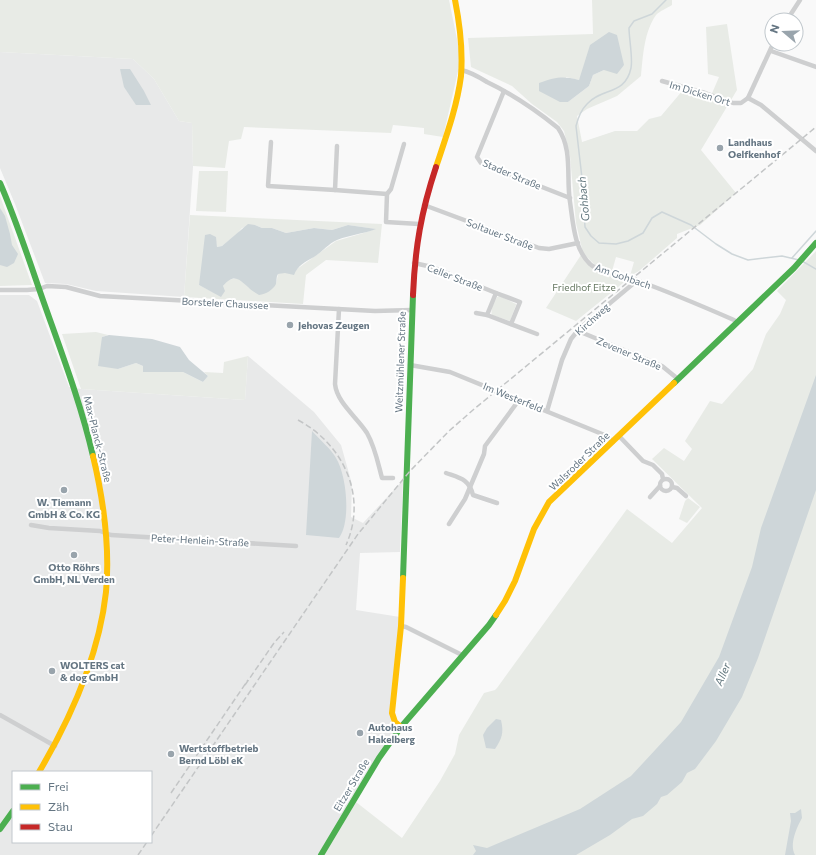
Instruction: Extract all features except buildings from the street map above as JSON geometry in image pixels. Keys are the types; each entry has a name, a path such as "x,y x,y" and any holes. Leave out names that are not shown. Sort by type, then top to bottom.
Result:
{"street":[{"name":"Weitzmühlener Straße","path":"402,727 395,722 392,713 400,626 414,263 419,224 455,108 461,70 460,36 454,0"},
{"path":"792,12 800,0"},
{"path":"771,52 748,98 761,105 816,152"},
{"path":"774,52 816,67"},
{"name":"Am Gohbach","path":"461,70 469,72 529,106 561,133 565,141 568,157 570,198 578,243 586,260 593,267 635,279 734,320 737,323"},
{"name":"Im Dicken Ort","path":"662,81 705,93 728,102 741,103 748,98"},
{"name":"Stader Straße","path":"504,91 478,157 481,163 570,198"},
{"path":"271,142 268,186 387,194"},
{"path":"404,144 392,188 387,194 386,222 419,224"},
{"path":"335,190 337,146"},
{"name":"Max-Planck-Straße","path":"0,183 73,381 91,444 100,489 107,558 106,592 102,620 96,644 83,685 69,719 41,771"},
{"name":"Soltauer Straße","path":"424,205 539,248 549,249 578,243"},
{"name":"Walsroder Straße","path":"402,727 489,625 505,601 515,581 534,529 550,502 794,268 816,243"},
{"name":"Celler Straße","path":"414,263 432,267 520,302 512,324"},
{"name":"Kirchweg","path":"548,411 566,348 571,339 579,329 634,283 635,279"},
{"name":"Borsteler Chaussee","path":"0,290 39,289 47,286 66,287 100,296 375,311 412,310"},
{"name":"Celler Straße","path":"487,315 496,293"},
{"path":"339,309 335,384 336,391 367,434 374,449 382,478 393,478"},
{"path":"476,313 487,315 537,334"},
{"name":"Zevener Straße","path":"579,329 583,334 662,366 678,379"},
{"name":"Im Westerfeld","path":"410,365 450,372 607,436 613,442"},
{"path":"449,524 465,499 471,486 484,454 485,446 519,400"},
{"path":"619,436 643,461 653,465 662,474 663,479 660,482 660,486 650,497"},
{"path":"446,473 464,480 471,486 474,495 497,503"},
{"path":"663,479 670,480 672,487"},
{"path":"660,486 662,490 666,491 670,490 672,487 678,488 686,496"},
{"name":"Peter-Henlein-Straße","path":"32,525 49,528 100,531 111,535 296,546"},
{"path":"400,626 406,627 462,655"},
{"path":"0,715 55,746"},
{"name":"Eitzer Straße","path":"321,855 379,758 402,727"},
{"path":"0,829 12,813"}],"shaded area":[{"path":"0,52 133,59 154,79 179,121 192,123 193,167 184,297 96,291 66,284 45,283 0,168"},
{"path":"0,295 29,295 37,301 69,387 245,400 248,356 314,412 341,445 352,484 351,517 363,523 403,480 400,552 360,553 356,610 400,617 391,718 393,732 318,855 0,855"}],"green space":[{"path":"0,0 449,0 459,49 459,67 443,137 424,134 424,128 393,125 391,133 244,127 241,139 229,141 225,168 193,166 192,123 179,121 154,79 133,59 0,52"},
{"path":"592,0 672,0 672,5 656,15 649,29 642,60 641,76 617,96 587,109 577,116 582,142 615,131 637,131 649,119 661,116 683,90 710,98 719,77 708,74 706,27 727,24 737,90 701,150 736,193 700,225 677,234 677,238 639,271 630,276 634,262 616,257 612,271 595,265 583,253 576,223 570,156 564,131 557,122 532,104 512,86 471,67 468,38 593,34","holes":["624,65 604,70 593,75 589,86 568,102 566,77 579,80 583,72"]},
{"path":"199,171 228,171 226,212 196,211"},
{"path":"0,196 32,285 0,286"},
{"path":"190,215 382,224 378,263 326,260 306,275 303,304 184,297","holes":["255,225 262,228 272,228 286,233 314,228 332,230 348,225 375,229 336,241 297,269 278,274 276,284 249,288 241,279 237,278 228,280 223,286 221,296 199,285 215,237 217,247 222,246 242,228"]},
{"path":"816,251 816,855 324,855 356,802 402,838 440,781 455,754 459,735 484,693 497,688 627,509 672,543 702,508 652,459 664,448 684,461 692,449 685,441 710,401 722,404 753,369 766,334 780,314 786,300 777,291"},
{"name":"Friedhof Eitze","path":"581,255 587,263 628,279 576,321 546,308"},
{"path":"500,296 516,304 510,321 492,315 494,304 497,297"},
{"path":"96,332 108,335 102,337 118,369 136,363 143,366 144,372 183,372 203,382 208,376 204,372 223,373 224,362 248,356 245,400 81,389 62,334"},
{"path":"688,498 700,507 687,523 679,519 685,501"}],"water":[{"path":"609,32 617,35 624,65 617,74 604,70 593,75 589,86 568,102 560,102 539,91 539,83 550,79 568,78 579,80 590,45"},
{"path":"120,69 130,69 151,105 136,105 124,87"},
{"path":"0,208 5,216 12,245 18,254 14,263 7,267 0,265"},
{"path":"248,224 262,228 272,228 286,233 314,228 332,230 348,225 376,229 342,238 334,242 302,264 294,275 285,273 278,274 275,286 264,294 259,295 236,279 230,280 223,286 225,291 221,297 199,285 205,235 210,234 216,237 217,247 222,246"},
{"path":"109,335 152,339 180,347 189,360 208,376 203,382 183,372 143,372 143,366 136,363 118,369 98,366 102,337"},
{"name":"Aller","path":"816,375 816,490 758,658 742,697 716,741 695,769 687,773 682,782 667,795 661,797 657,804 643,816 632,819 610,835 576,855 473,855 476,851 473,845 487,848 580,809 631,776 681,722 719,657 752,567 761,528"},
{"path":"312,431 334,455 343,476 346,510 343,531 339,538 306,535"},
{"path":"496,719 501,720 501,738 495,749 486,748 483,735 487,728"},
{"path":"801,809 802,818 793,841 793,851 795,855 785,855 791,821 790,813 795,813"}],"waterway":[{"name":"Gohbach","path":"666,0 652,14 634,21 629,28 631,68 624,83 593,99 587,104 580,114 576,126 582,178 585,227 591,236 599,243 616,244 628,241 643,233 652,218 662,212 691,225 732,254 748,260 782,256 799,260"},
{"path":"792,258 816,231"},
{"name":"Gohbach","path":"802,261 816,269"}],"railway":[{"path":"152,835 358,534 410,471 449,431 473,410 816,127"},
{"path":"298,420 314,430 328,443 339,457 347,473 352,490 354,508 352,527 346,545"},
{"path":"245,685 274,643 284,632"},
{"path":"171,793 248,680"},
{"path":"138,855 146,843"}],"traffic: fast":[{"path":"0,183 18,228 71,379 93,456"},
{"path":"674,383 794,268 816,243"},
{"path":"403,578 413,295"},
{"path":"321,855 379,758 401,727 496,615"},
{"path":"0,829 12,812"}],"traffic: slow":[{"path":"436,167 454,111 461,76 461,38 455,0"},
{"path":"496,615 515,581 534,529 549,502 674,383"},
{"path":"40,771 73,707 82,685 97,639 102,616 107,576 106,541 103,506 93,456"},
{"path":"401,727 395,722 392,713 401,626 403,578"}],"traffic: jam":[{"path":"413,295 415,262 420,230 426,199 436,167"}],"place":[{"name":"Landhaus Oelfkenhof","path":"720,148"},
{"name":"Jehovas Zeugen","path":"290,325"},
{"name":"W. Tiemann GmbH & Co. KG","path":"64,490"},
{"name":"Otto Röhrs GmbH, NL Verden","path":"74,555"},
{"name":"WOLTERS cat & dog GmbH","path":"52,671"},
{"name":"Autohaus Hakelberg","path":"360,733"},
{"name":"Wertstoffbetrieb Bernd Löbl eK","path":"171,754"}]}
